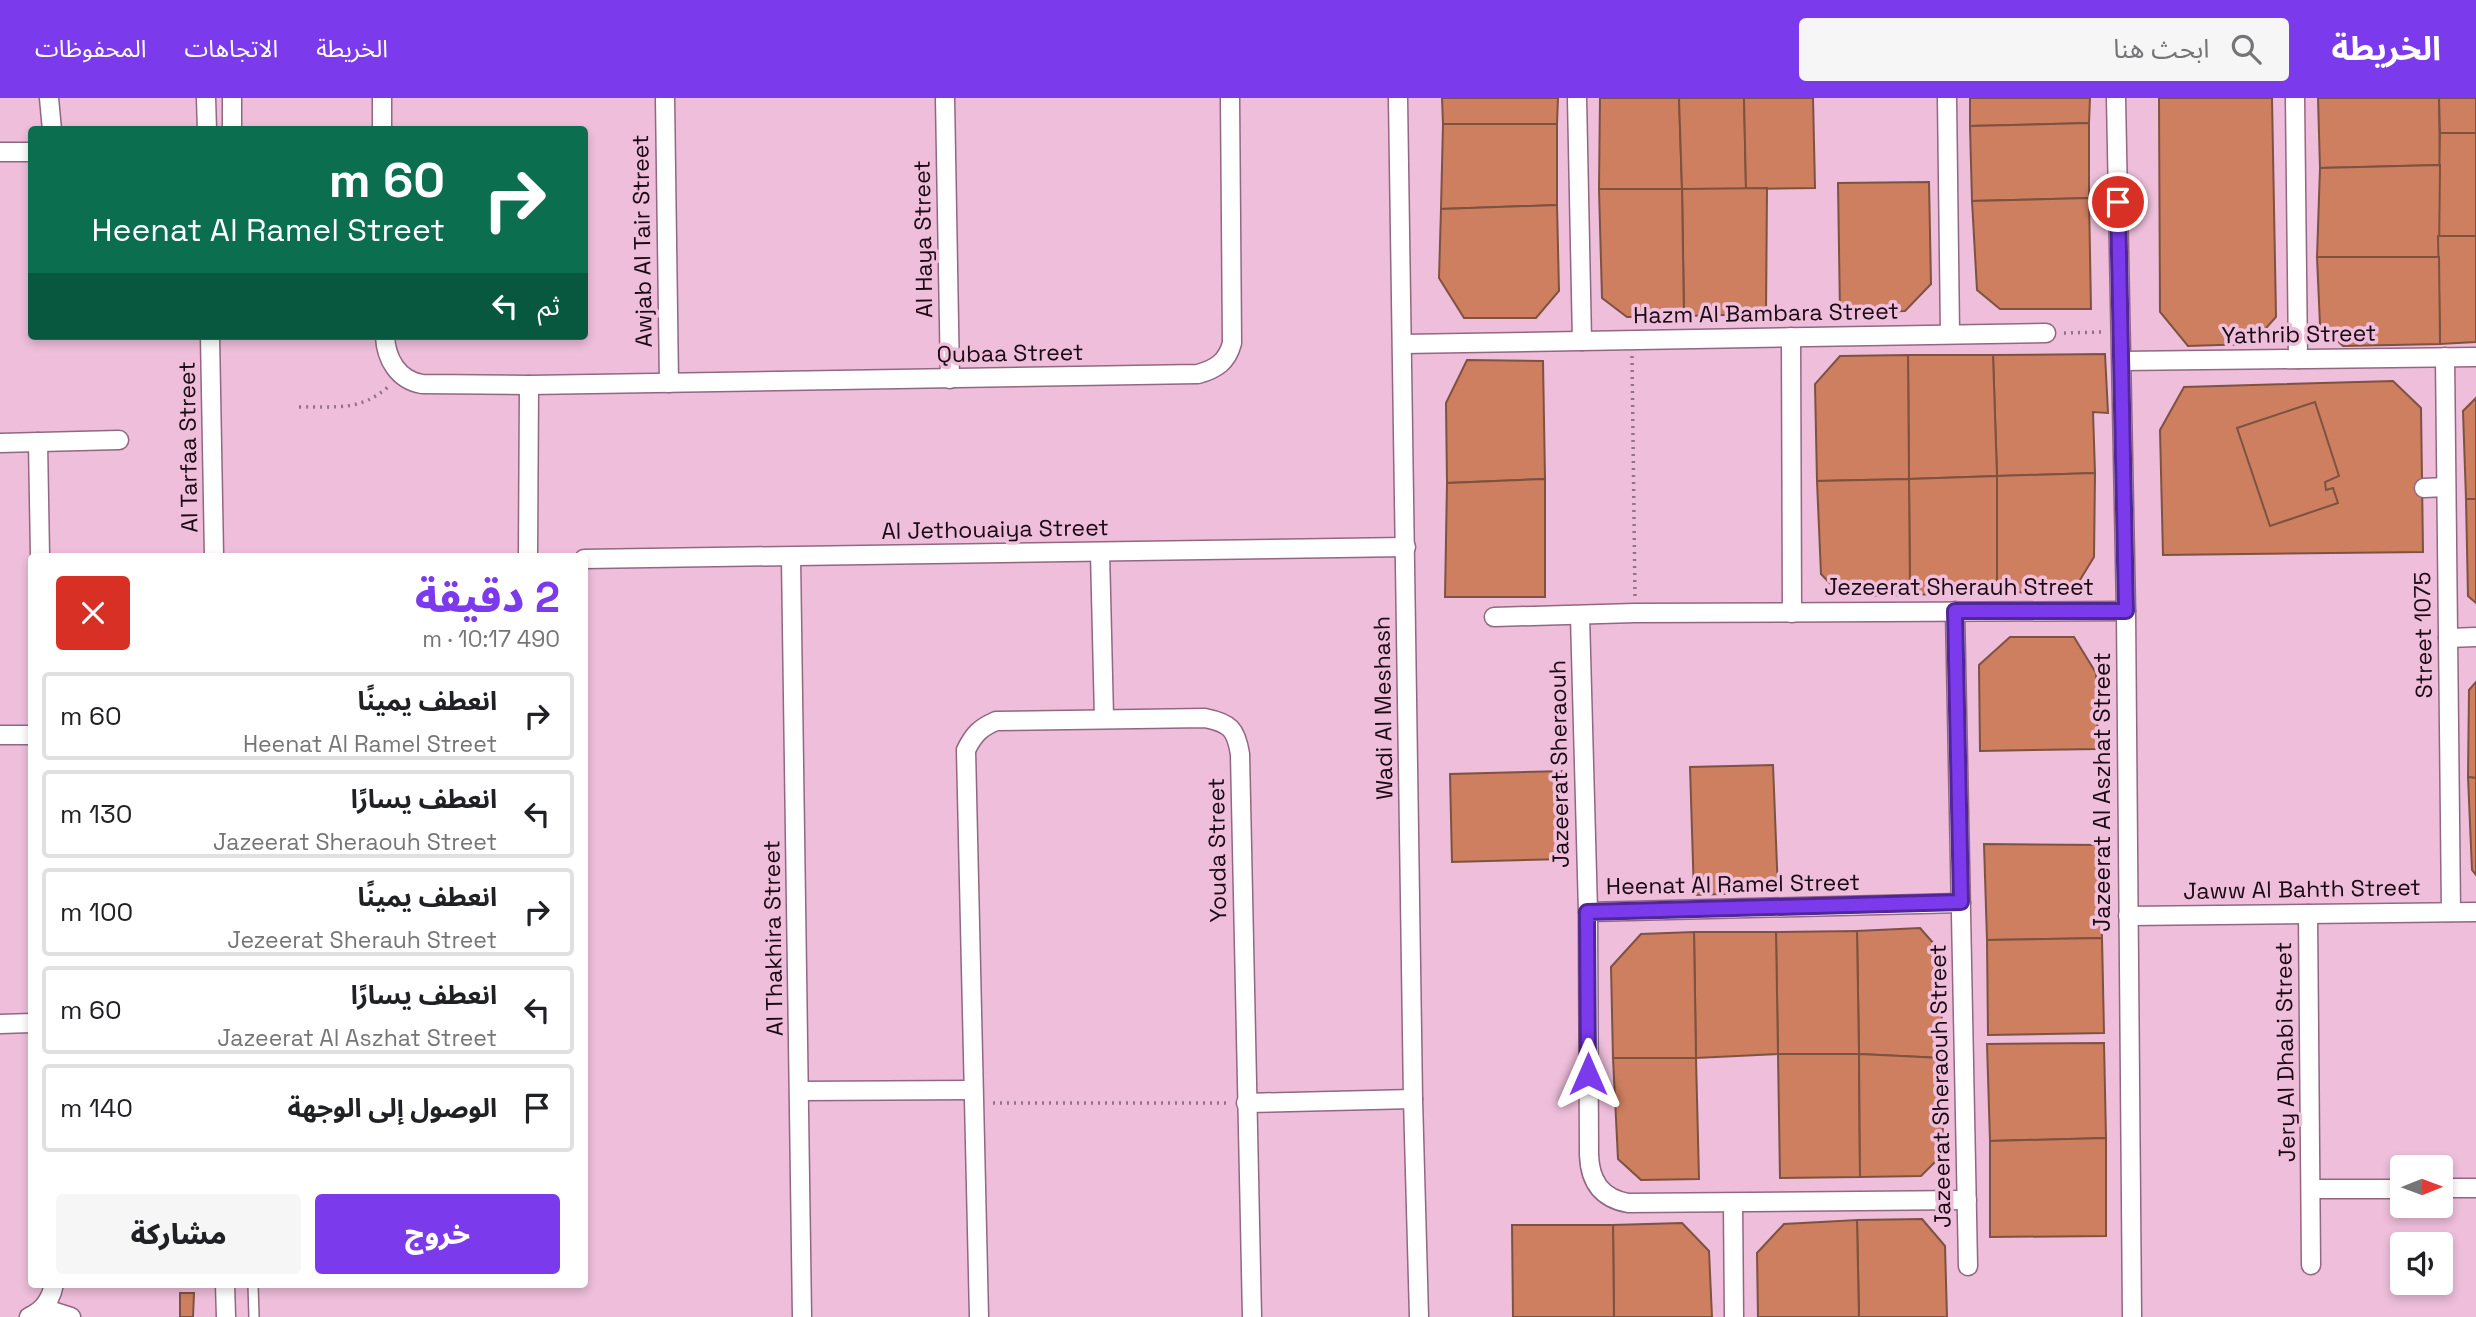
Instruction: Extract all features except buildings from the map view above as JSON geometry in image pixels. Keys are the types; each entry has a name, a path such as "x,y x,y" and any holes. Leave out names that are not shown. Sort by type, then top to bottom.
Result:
{"street":[{"path":"50,98 52,126"},
{"path":"206,98 207,126"},
{"path":"232,98 232,126"},
{"path":"382,98 382,126"},
{"name":"Awjab Al Tair Street","path":"665,98 669,383"},
{"name":"Al Haya Street","path":"945,98 950,379"},
{"name":"Qubaa Street","path":"401,375 411,382 422,384 529,385 1198,374 1215,369 1229,353 1232,342 1230,98"},
{"name":"Wadi Al Meshash","path":"1398,98 1413,1099 1419,1317"},
{"path":"1577,98 1582,341"},
{"path":"1947,98 1950,334"},
{"name":"Jazeerat Al Aszhat Street","path":"2116,98 2126,611 2132,1317"},
{"path":"2295,98 2298,359"},
{"path":"0,152 28,152"},
{"name":"Hazm Al Bambara Street","path":"1403,344 2046,333"},
{"name":"Jezeerat Sherauh Street","path":"1791,337 1792,613"},
{"name":"Al Tarfaa Street","path":"210,340 214,553"},
{"path":"386,340 391,362 401,375"},
{"name":"Street 1075","path":"2445,357 2451,912"},
{"name":"Yathrib Street","path":"2122,361 2476,357"},
{"path":"528,553 529,385"},
{"path":"0,443 119,440"},
{"path":"38,442 40,553"},
{"path":"2424,488 2446,487"},
{"name":"Al Jethouaiya Street","path":"588,559 1406,547"},
{"path":"1100,552 1104,718"},
{"name":"Al Thakhira Street","path":"791,558 803,1317"},
{"name":"Jazeerat Sheraouh Street","path":"1955,611 1968,1266"},
{"name":"Jezeerat Sherauh Street","path":"1494,617 1635,613 2126,611"},
{"name":"Jazeerat Sheraouh","path":"1580,615 1587,912"},
{"path":"2448,638 2476,637"},
{"name":"Youda Street","path":"979,1317 966,750 973,735 982,727 996,721 1104,718 1205,718 1222,722 1231,728 1238,739 1252,1317"},
{"path":"0,735 28,735"},
{"name":"Heenat Al Ramel Street","path":"1961,902 1587,912 1588,1155 1593,1179 1608,1196 1628,1203 1967,1200"},
{"name":"Jaww Al Bahth Street","path":"2128,916 2476,912"},
{"name":"Jery Al Dhabi Street","path":"2308,914 2311,1265"},
{"path":"0,1024 28,1023"},
{"path":"801,1090 973,1097"},
{"path":"1246,1103 1413,1099"},
{"name":"Jery Al Dhabi Street","path":"2311,1189 2390,1188"},
{"path":"2454,1188 2476,1188"},
{"path":"1732,1203 1734,1317"},
{"path":"36,1313 49,1300 53,1288"},
{"path":"225,1288 226,1317"},
{"path":"36,1313 71,1317"}],"lane":[{"path":"253,1288 254,1317"}],"path":[{"path":"2046,333 2121,332"},
{"path":"1632,340 1635,613"},
{"path":"299,407 349,406 367,402 401,375"},
{"path":"973,1097 1246,1103"}],"route":[{"path":"1588,1074 1587,912 1961,902 1955,611 2126,611 2118,202"}]}
